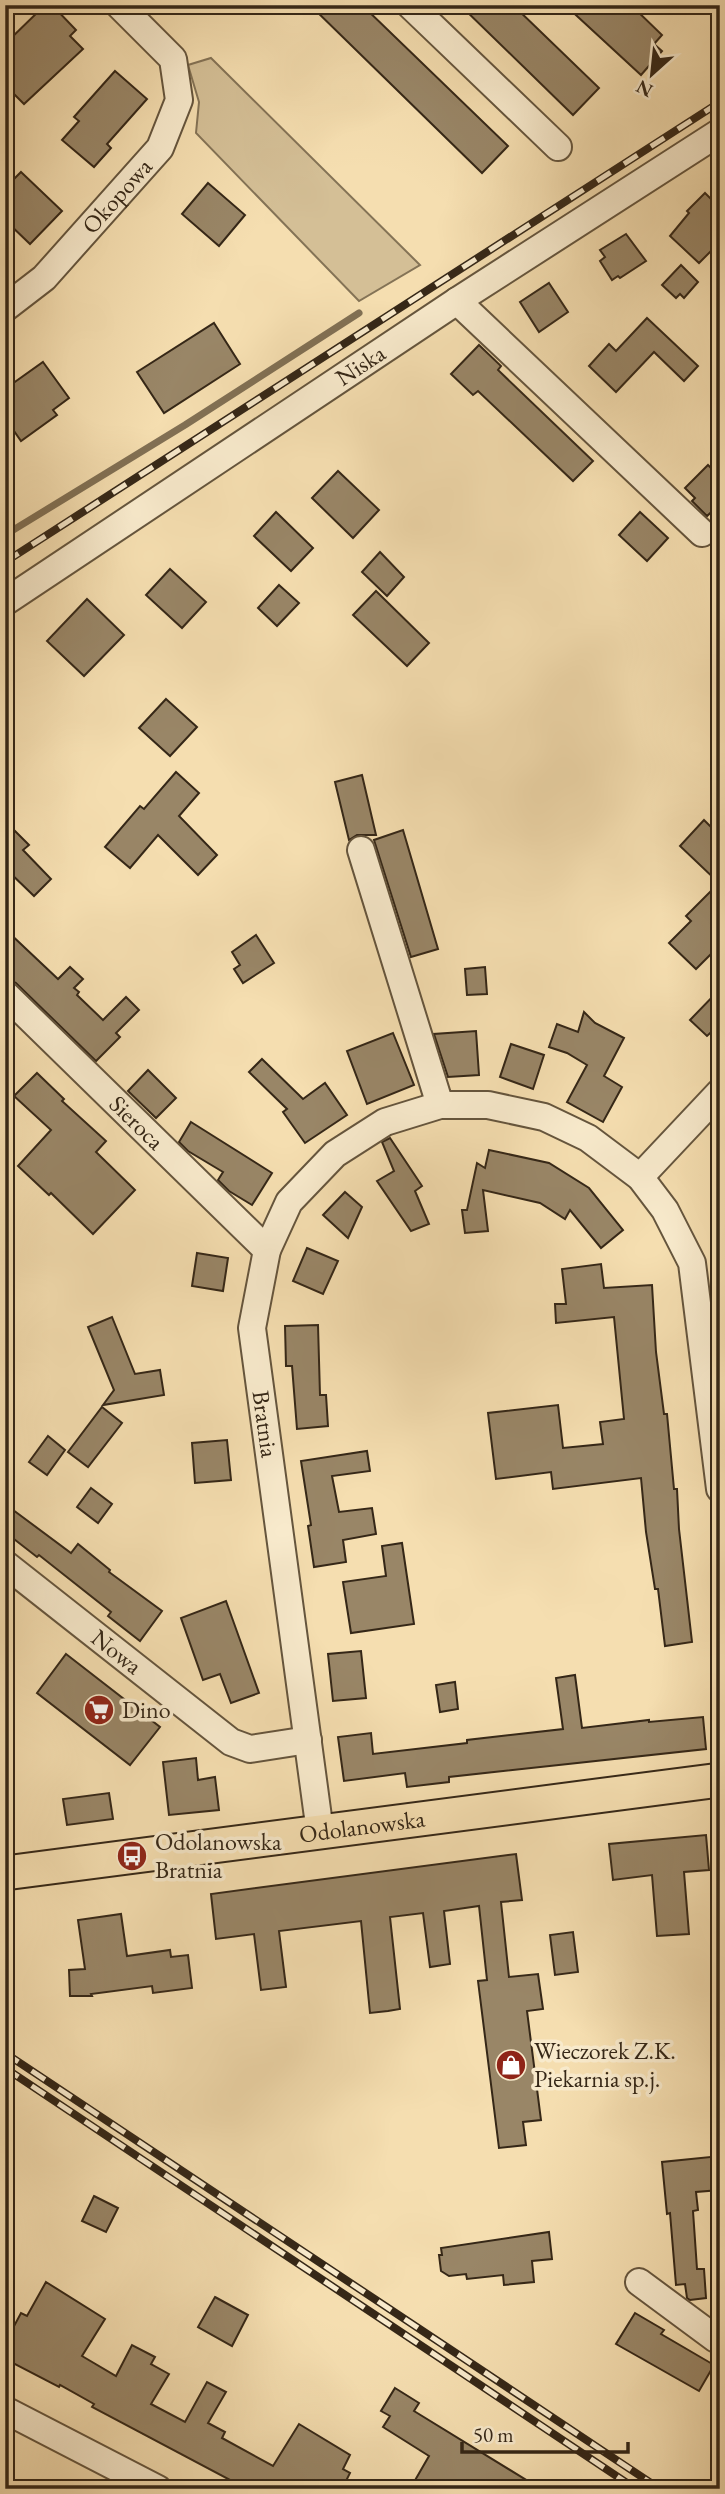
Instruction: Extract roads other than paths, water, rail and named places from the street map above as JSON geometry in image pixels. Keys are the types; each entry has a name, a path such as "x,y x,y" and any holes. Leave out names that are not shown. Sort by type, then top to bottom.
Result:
{"main road":[{"name":"Odolanowska","path":"5,1873 720,1780"}],"street":[{"name":"Okopowa","path":"5,307 44,278 160,148 179,100 173,59 119,5"},
{"path":"410,5 558,147"},
{"name":"Niska","path":"5,602 457,301 720,132"},
{"path":"457,301 702,533"},
{"path":"361,850 440,1105"},
{"name":"Sieroca","path":"5,995 267,1250"},
{"path":"640,1177 720,1092"},
{"name":"Bratnia","path":"320,1832 252,1328 267,1250 289,1202 335,1154 385,1122 440,1105 488,1105 544,1117 588,1138 640,1177 665,1210 692,1263 720,1489"},
{"name":"Nowa","path":"5,1564 231,1742 250,1749 308,1740"},
{"path":"639,2281 716,2339 720,2339"},
{"path":"5,2410 149,2487"}],"waterway":[{"path":"5,535 185,425 359,313"}],"railway":[{"path":"5,562 720,102"},
{"path":"5,2053 660,2489"},
{"path":"5,2068 636,2489"}],"place":[{"name":"Dino","path":"99,1710"},
{"name":"Odolanowska Bratnia","path":"132,1856"},
{"name":"Wieczorek Z.K. Piekarnia sp.j.","path":"511,2065"}]}
